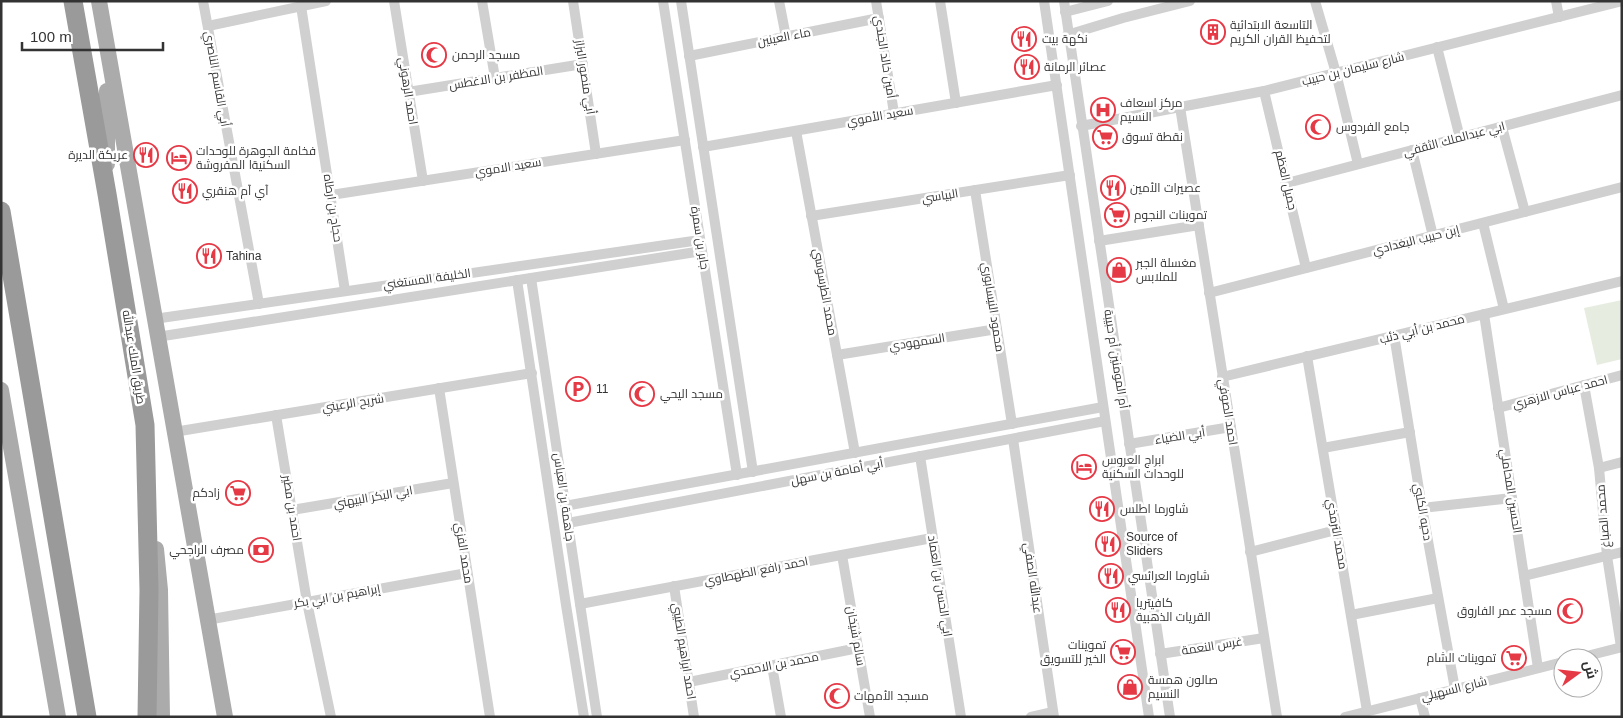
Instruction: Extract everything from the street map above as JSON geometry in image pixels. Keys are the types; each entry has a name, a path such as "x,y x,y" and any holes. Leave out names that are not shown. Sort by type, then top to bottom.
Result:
{"highway":[{"name":"طريق الملك عبدالله","path":"73,1 145,424 149,590 147,717"},
{"path":"1,212 87,717"}],"main road":[{"path":"99,1 225,717"},
{"path":"107,194 108,48"},
{"path":"1,390 3,413 58,717"},
{"path":"145,424 160,590 162,717"}],"street":[{"name":"أبي القاسم الناصري","path":"203,1 259,304"},
{"path":"208,26 326,1"},
{"name":"احمد الرهوني","path":"394,1 422,181"},
{"path":"482,1 495,78"},
{"name":"أبي منصور البزاز","path":"573,1 596,154"},
{"name":"جابر بن سمرة","path":"663,1 737,475"},
{"name":"جابر بن سمرة","path":"681,1 753,472"},
{"path":"779,1 786,37"},
{"name":"أمين خالد الجندي","path":"876,1 894,113"},
{"path":"940,1 956,103"},
{"name":"أم المومنين أم حبيبة","path":"1044,1 1149,717"},
{"path":"1064,7 1108,1"},
{"path":"1068,35 1123,18 1190,1"},
{"path":"1315,1 1336,73 1358,164"},
{"path":"1556,1 1559,17"},
{"name":"شارع سليمان بن حبيب","path":"1081,126 1264,91 1622,1"},
{"name":"حجاج بن ارطاه","path":"301,6 345,292"},
{"name":"أم المومنين أم حبيبة","path":"1064,7 1170,717"},
{"name":"ماء العينين","path":"689,56 879,18"},
{"path":"1438,48 1460,138"},
{"name":"المظفر بن الاغطس","path":"408,92 583,64"},
{"name":"سعيد الأموي","path":"703,147 1056,85"},
{"name":"جميل العظم","path":"1264,91 1306,268"},
{"name":"ابي عبدالملك الثقفي","path":"1287,184 1622,95"},
{"name":"احمد الصوفي","path":"1180,107 1276,717"},
{"path":"1502,127 1525,212"},
{"name":"محمد الطرسوسي","path":"796,131 855,453"},
{"name":"سعيد الاموي","path":"331,195 685,140"},
{"path":"1412,150 1433,236"},
{"name":"البياسي","path":"811,216 1070,175"},
{"name":"إبن حبيب البغدادي","path":"1209,292 1622,187"},
{"name":"محمود النيسابوري","path":"975,190 1012,424"},
{"path":"1483,223 1504,309"},
{"path":"1099,241 1198,225"},
{"name":"الخليفة المستغني","path":"154,319 700,240"},
{"name":"الخليفة المستغني","path":"157,337 702,251"},
{"name":"جاهمة بن العباس","path":"531,278 597,717"},
{"name":"جاهمة بن العباس","path":"517,280 584,717"},
{"name":"محمد بن أبي ذئب","path":"1222,377 1622,281"},
{"name":"الحسين المحاملي","path":"1484,314 1538,668"},
{"name":"السمهودي","path":"837,355 997,329"},
{"name":"دحيه الكلبي","path":"1394,335 1422,508 1455,689"},
{"name":"محمد الترمذي","path":"1307,356 1367,711"},
{"name":"شريح الرعيني","path":"174,432 532,373"},
{"name":"احمد عباس الازهري","path":"1498,408 1622,375"},
{"name":"محمد الصباغ","path":"1584,385 1599,468 1607,556 1622,647"},
{"name":"محمد الفزي","path":"439,388 490,717"},
{"name":"أبي أمامة بن سهل","path":"565,506 1103,407"},
{"name":"احمد بن مطير","path":"276,415 307,602 331,717"},
{"name":"أبي أمامة بن سهل","path":"568,523 1105,421"},
{"name":"أبي الضياء","path":"1129,444 1230,428"},
{"path":"1323,448 1410,432"},
{"name":"عبدالله الصفي","path":"1013,438 1053,714"},
{"name":"ابي الحسن بن العماد","path":"920,456 961,717"},
{"path":"1599,468 1622,462"},
{"name":"ابي البكر البيهني","path":"292,510 453,483"},
{"path":"1422,508 1512,498"},
{"path":"1250,552 1336,530"},
{"name":"احمد رافع الطهطاوي","path":"580,604 932,538"},
{"path":"1524,576 1622,552"},
{"name":"سالم شيخان","path":"842,555 870,717"},
{"name":"إبراهيم بن ابي بكر","path":"207,620 467,573"},
{"name":"احمد ابراهيم الطيبي","path":"674,586 694,717"},
{"path":"1351,615 1438,598"},
{"name":"غرس النعمة","path":"1160,654 1264,638"},
{"path":"1603,652 1622,647"},
{"name":"محمد بن الاحمدي","path":"689,682 858,648"},
{"name":"شارع السهيلي","path":"1345,717 1553,664"},
{"path":"772,666 781,717"},
{"path":"1420,698 1425,717"},
{"path":"1031,717 1053,714"}],"shaded area":[{"path":"1622,300 1622,359 1597,365 1584,308"}],"place":[{"name":"التاسعة الابتدائية لتحفيظ القران الكريم","path":"1213,32"},
{"name":"نكهة بيت","path":"1024,39"},
{"name":"مسجد الرحمن","path":"434,55"},
{"name":"عصائر الرمانة","path":"1027,67"},
{"name":"مركز اسعاف النسيم","path":"1103,110"},
{"name":"جامع الفردوس","path":"1318,127"},
{"name":"نقطة تسوق","path":"1105,137"},
{"name":"عريكة الديرة","path":"146,155"},
{"name":"فخامة الجوهرة للوحدات السكنيةا المفروشة","path":"179,158"},
{"name":"عصيرات الأمين","path":"1113,188"},
{"name":"آي آم هنقري","path":"185,191"},
{"name":"تموينات النجوم","path":"1117,215"},
{"name":"Tahina","path":"209,256"},
{"name":"مغسلة الجبر للملابس","path":"1119,270"},
{"name":"11","path":"578,389"},
{"name":"مسجد اليحي","path":"642,394"},
{"name":"ابراج العروس للوحدات السكنية","path":"1084,467"},
{"name":"زادكم","path":"238,493"},
{"name":"شاورما اطلس","path":"1102,509"},
{"name":"Source of Sliders","path":"1108,544"},
{"name":"مصرف الراجحي","path":"261,550"},
{"name":"شاورما العرائسي","path":"1111,576"},
{"name":"كافيتريا القريات الذهبية","path":"1118,610"},
{"name":"مسجد عمر الفاروق","path":"1570,611"},
{"name":"تموينات الخير للتسويق","path":"1123,652"},
{"name":"تموينات الشام","path":"1514,658"},
{"name":"صالون همسة النسيم","path":"1130,687"},
{"name":"مسجد الأمهات","path":"837,696"}]}
